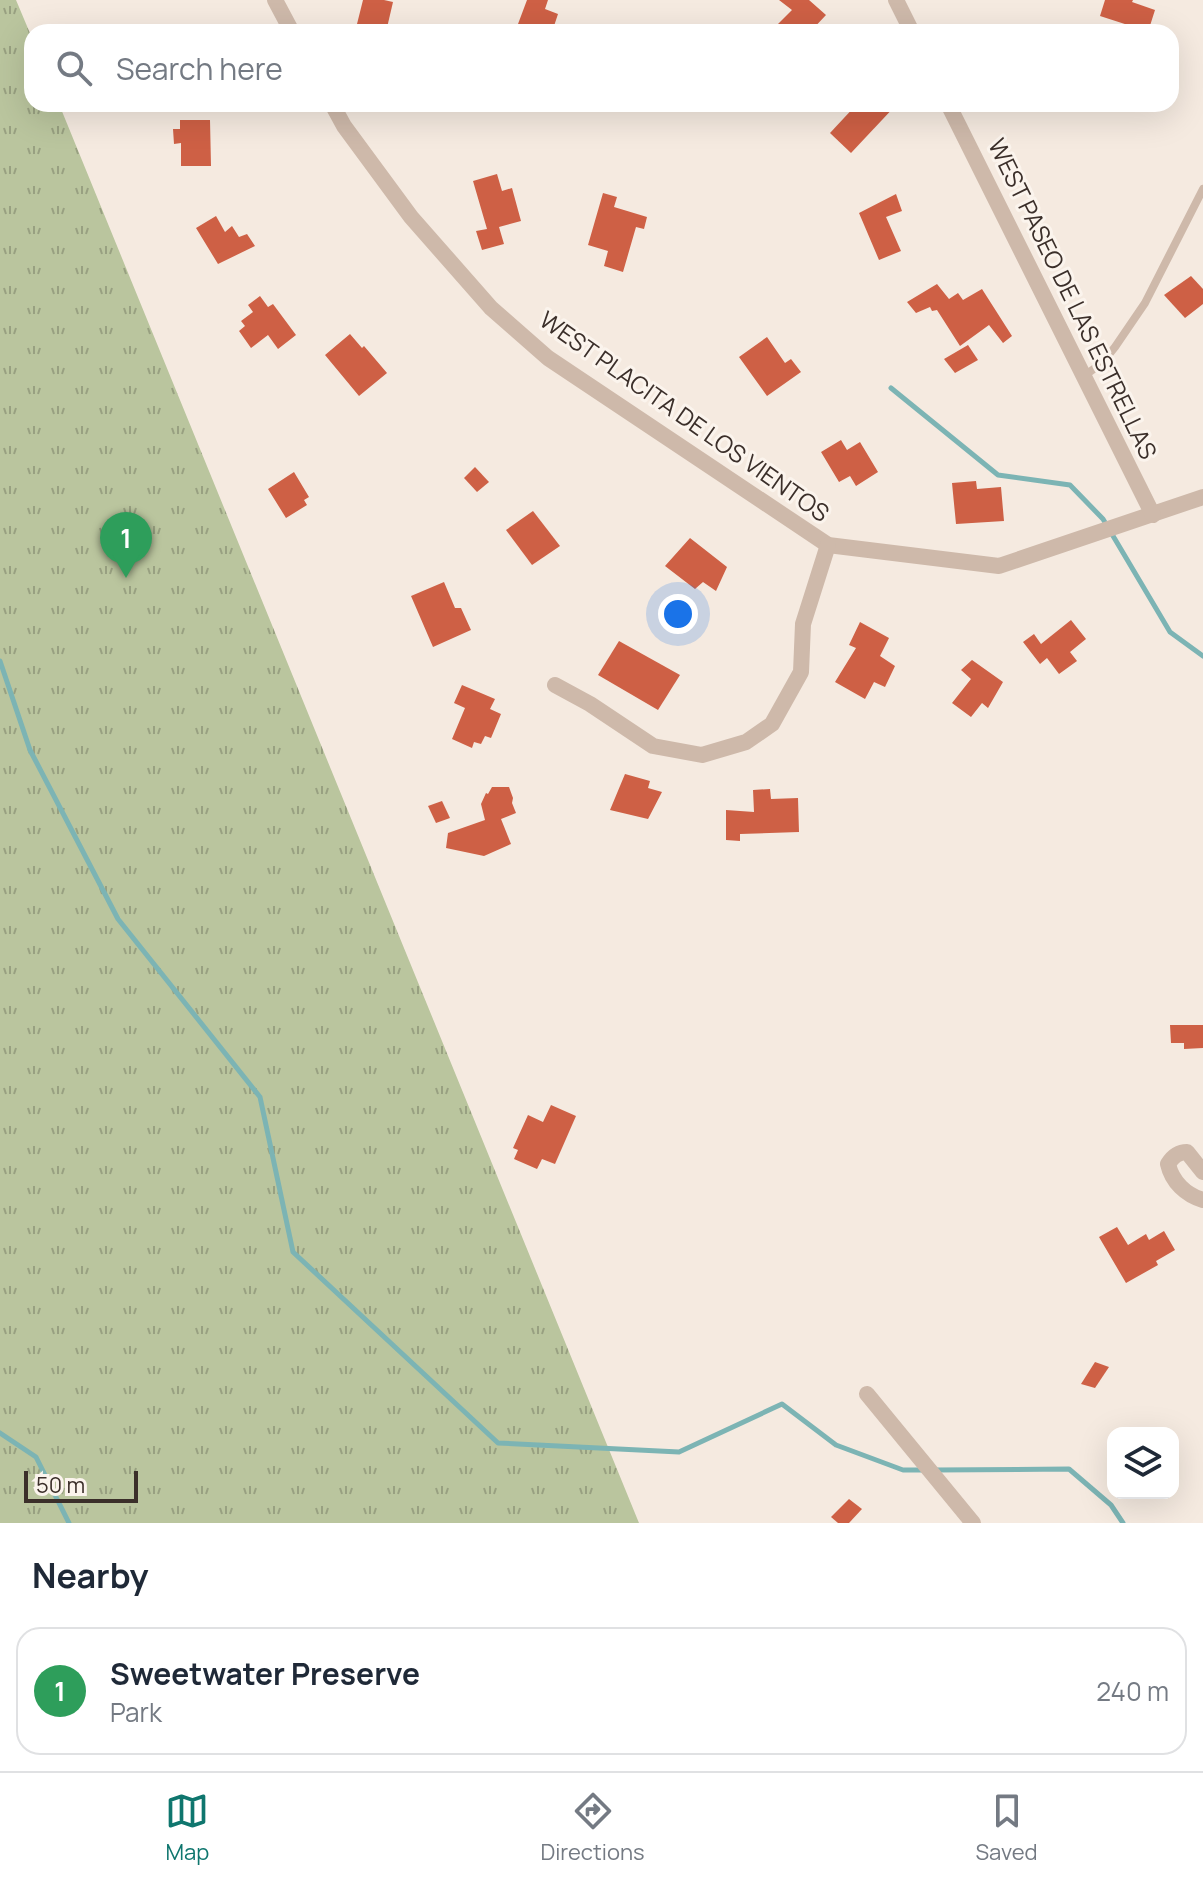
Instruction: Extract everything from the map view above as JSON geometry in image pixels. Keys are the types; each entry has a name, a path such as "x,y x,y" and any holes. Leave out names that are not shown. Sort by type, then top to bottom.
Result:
{"street":[{"path":"275,0 288,24"},
{"path":"896,0 908,24"},
{"name":"WEST PLACITA DE LOS VIENTOS","path":"336,112 411,217 491,308 508,323 548,358 828,545"},
{"name":"WEST PASEO DE LAS ESTRELLAS","path":"952,112 1153,515"},
{"path":"555,685 653,746 702,755 746,742 772,724 801,672 803,624 828,545 999,566 1203,497"},
{"path":"1203,1172 1187,1152 1180,1152 1168,1164 1171,1177 1194,1197 1203,1200"},
{"path":"867,1394 973,1523"}],"lane":[{"path":"1084,376 1102,363 1145,303 1203,189"}],"green space":[{"path":"0,0 16,0 26,24 24,112 62,112 639,1523 0,1523"}],"building":[{"path":"363,0 393,2 388,24 357,24"},
{"path":"527,0 548,0 545,9 558,14 555,24 518,24"},
{"path":"779,0 809,0 826,15 818,24 778,24 792,10"},
{"path":"1105,0 1133,0 1155,10 1151,24 1125,24 1100,16"},
{"path":"850,112 889,112 851,153 830,133"},
{"path":"180,120 210,120 211,166 181,166 181,143 174,144 173,129 180,129"},
{"path":"497,174 502,191 512,188 521,221 499,227 504,244 482,250 476,231 487,229 473,181"},
{"path":"603,193 617,197 614,207 647,217 644,229 636,227 623,272 604,266 608,251 588,245"},
{"path":"896,194 902,211 886,217 901,251 879,260 859,213"},
{"path":"216,216 225,232 232,226 239,237 247,234 255,246 218,264 196,228"},
{"path":"1191,276 1203,289 1203,304 1185,318 1164,295"},
{"path":"937,284 949,299 958,293 963,300 982,289 1012,336 1003,343 989,325 960,346 937,310 932,311 930,307 916,313 907,302"},
{"path":"260,296 268,307 273,304 296,335 278,349 268,335 251,348 239,331 245,326 241,321 253,312 248,305"},
{"path":"350,334 387,373 359,396 325,355"},
{"path":"767,337 785,363 791,359 801,372 767,396 739,357"},
{"path":"968,345 978,360 955,373 944,359"},
{"path":"841,440 847,450 860,442 878,472 856,486 850,476 839,482 821,452"},
{"path":"475,467 489,482 477,492 464,478"},
{"path":"294,472 309,497 304,500 307,505 286,518 268,489"},
{"path":"976,481 977,489 1001,487 1004,521 956,524 952,483"},
{"path":"533,511 560,546 532,565 506,530"},
{"path":"690,538 727,567 716,591 703,582 695,589 665,566"},
{"path":"444,582 455,608 461,608 471,630 433,647 411,596"},
{"path":"1071,620 1086,639 1070,652 1077,661 1059,674 1047,658 1040,664 1023,642 1034,634 1041,644"},
{"path":"860,622 889,638 880,656 895,666 885,687 874,682 865,699 835,682 856,648 849,645"},
{"path":"619,641 680,675 658,710 598,675"},
{"path":"972,660 1003,682 988,708 982,703 971,717 952,703 971,679 961,670"},
{"path":"462,685 495,699 490,709 501,714 491,738 485,736 481,744 474,742 472,748 452,739 465,708 454,703"},
{"path":"625,774 650,781 648,788 662,792 648,819 610,810"},
{"path":"492,787 509,787 513,798 516,813 501,819 511,844 484,856 446,848 448,833 485,820 481,804"},
{"path":"770,789 771,799 798,798 799,832 740,834 740,841 726,840 726,810 754,812 753,790"},
{"path":"442,801 450,818 436,823 428,806"},
{"path":"1170,1025 1203,1025 1203,1048 1184,1049 1184,1043 1171,1043"},
{"path":"551,1105 576,1116 555,1164 542,1159 537,1169 514,1159 518,1150 513,1148 528,1115 543,1122"},
{"path":"1117,1227 1128,1245 1146,1234 1149,1240 1164,1231 1175,1250 1156,1261 1158,1265 1126,1283 1099,1237"},
{"path":"1095,1362 1109,1367 1095,1388 1081,1384"},
{"path":"849,1499 862,1509 849,1523 838,1523 831,1517"}],"waterway":[{"path":"891,388 998,475 1070,485 1103,519 1170,632 1203,656"},
{"path":"0,661 30,750 118,919 260,1097 293,1252 498,1443 679,1452 782,1404 836,1445 903,1470 925,1470"},
{"path":"0,1433 36,1457 69,1523"},
{"path":"935,1470 1069,1469 1111,1505 1123,1523"}],"place":[{"name":"Sweetwater Preserve","path":"126,578"}]}
